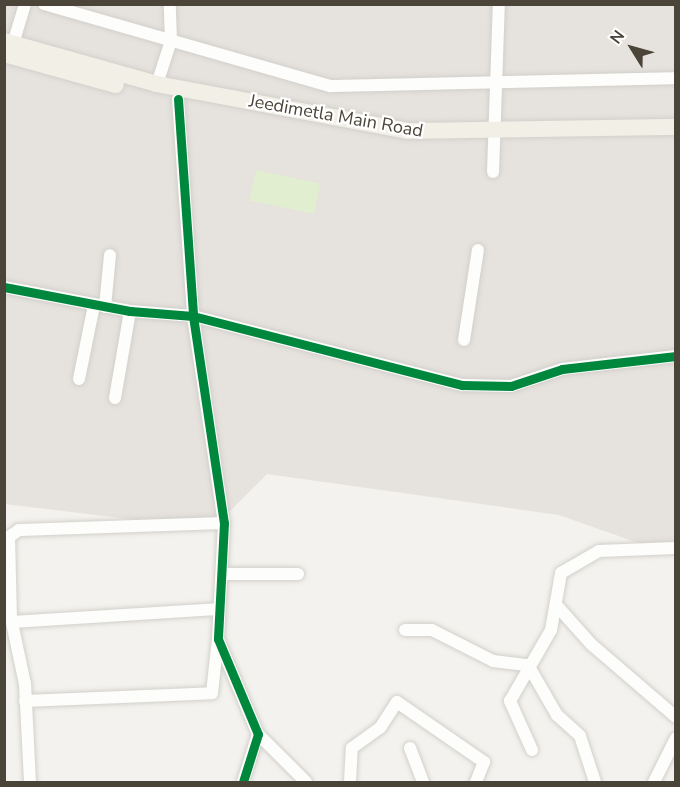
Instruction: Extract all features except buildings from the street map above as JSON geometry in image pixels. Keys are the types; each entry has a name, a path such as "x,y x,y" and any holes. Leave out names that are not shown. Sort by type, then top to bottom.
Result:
{"main road":[{"name":"Jeedimetla Main Road","path":"7,46 157,84 408,131 493,137 675,136"},
{"name":"Jeedimetla Main Road","path":"7,46 178,99 417,140 675,127"}],"street":[{"path":"7,46 25,4"},
{"path":"44,4 330,86 493,78 675,78"},
{"path":"157,84 171,41 170,4"},
{"path":"493,172 493,78 499,4"},
{"path":"25,701 212,693 218,639 217,609 224,574 224,524 193,316 178,99"},
{"path":"465,340 478,250"},
{"path":"80,380 110,255"},
{"path":"4,287 130,311 193,316 462,385 511,386 562,369 675,356"},
{"path":"115,398 130,311"},
{"path":"30,783 25,701 12,622 6,544 13,532 224,524"},
{"path":"532,750 510,701 527,677 528,665 545,643 558,607 561,573 570,564 599,551 675,548"},
{"path":"224,574 298,574"},
{"path":"558,607 591,644 675,717"},
{"path":"12,622 217,609"},
{"path":"405,630 432,630 493,661 528,665"},
{"path":"218,639 258,734 306,783"},
{"path":"528,665 557,715 580,736 595,783"},
{"path":"350,783 352,748 380,728 397,702 484,762 476,783"},
{"path":"243,783 258,734"},
{"path":"654,783 675,738"},
{"path":"410,748 423,783"}],"shaded area":[{"path":"4,5 675,5 675,556 559,515 267,474 212,529 5,504"}],"green space":[{"path":"256,170 321,184 314,214 250,200"}],"cycle path":[{"path":"178,99 193,316 224,523 218,639 258,734 243,782"},
{"path":"4,287 130,311 193,316 462,385 511,386 562,369 676,356"}]}
